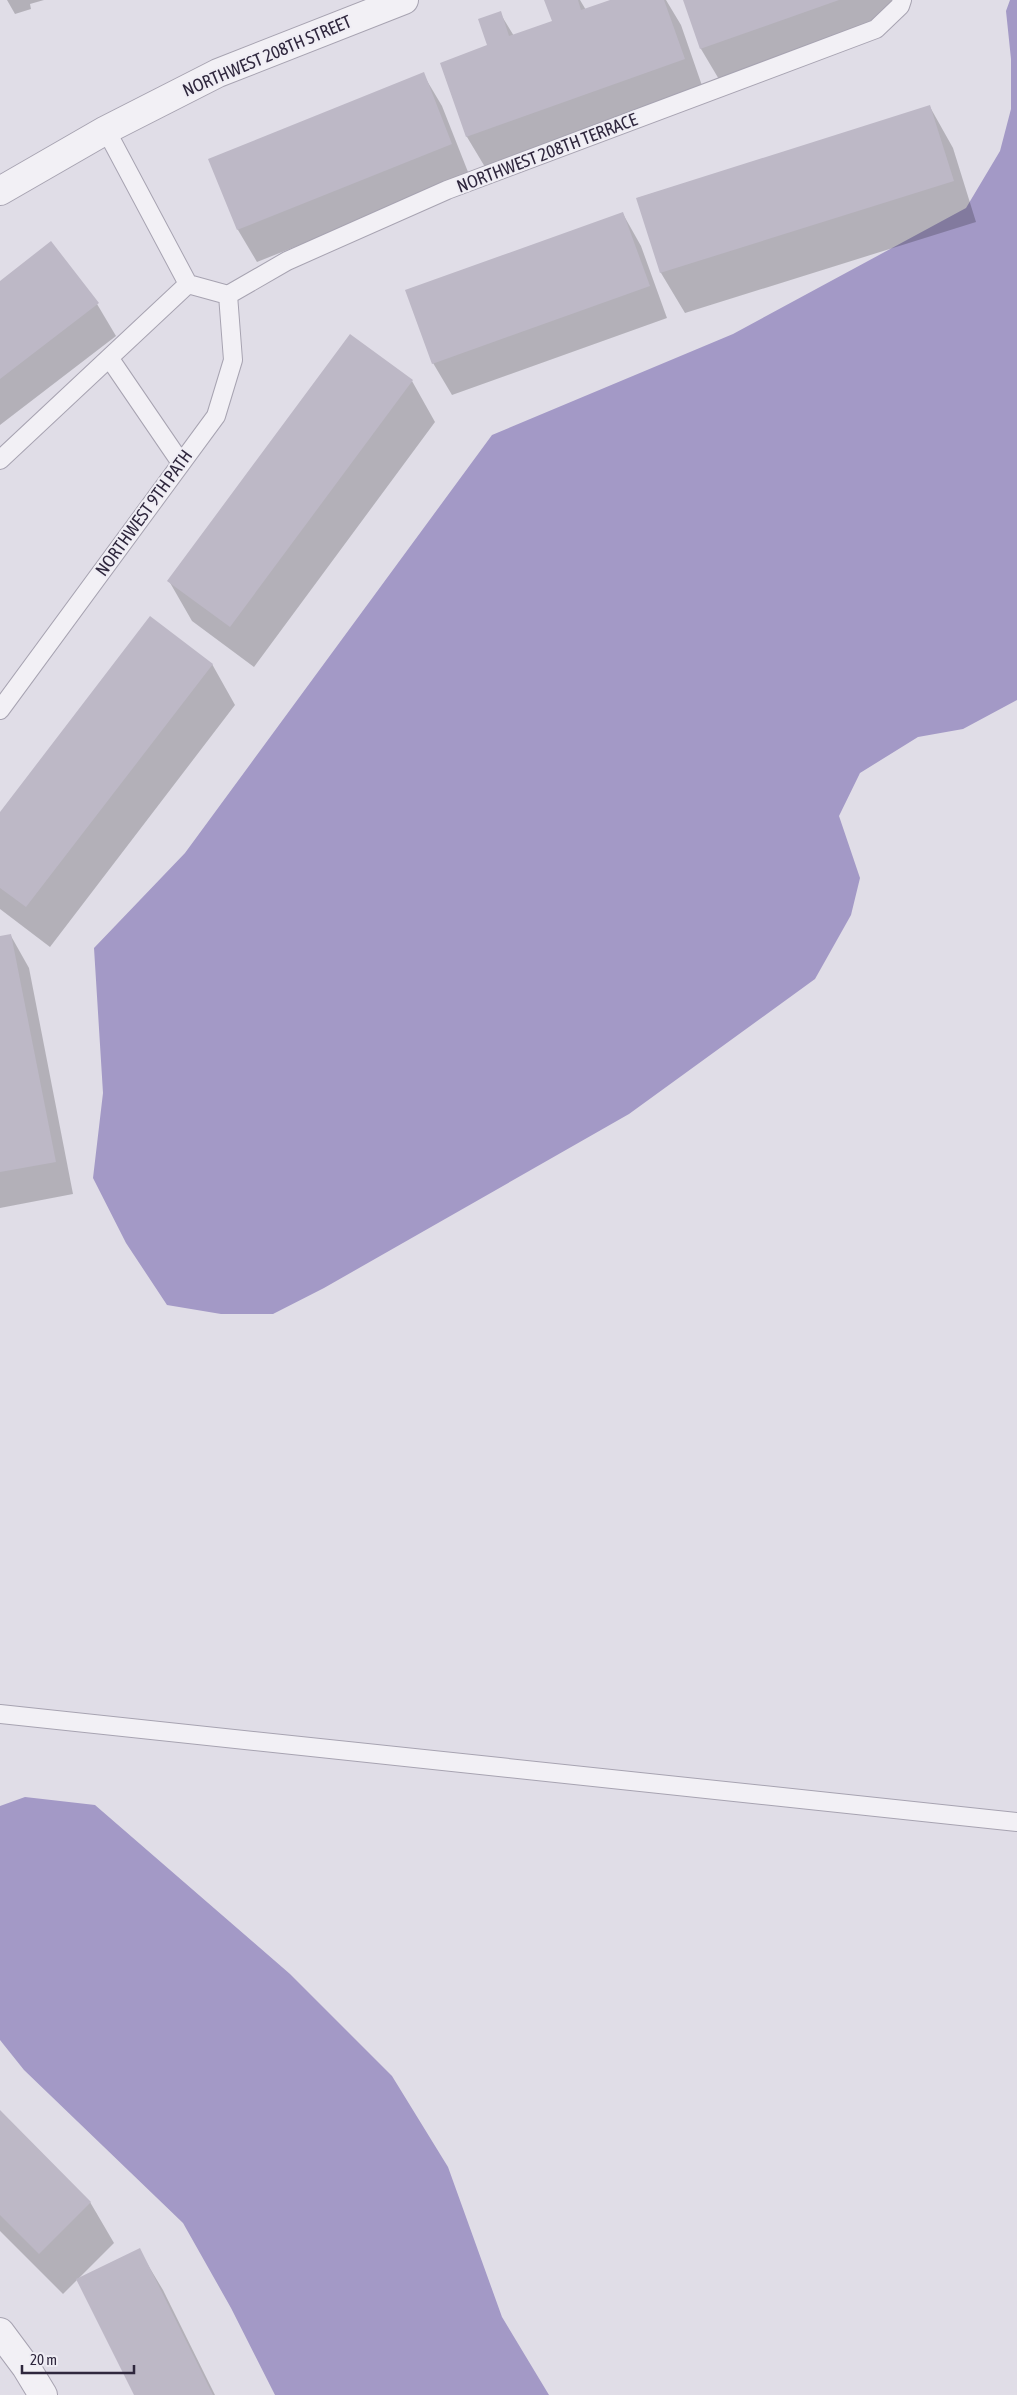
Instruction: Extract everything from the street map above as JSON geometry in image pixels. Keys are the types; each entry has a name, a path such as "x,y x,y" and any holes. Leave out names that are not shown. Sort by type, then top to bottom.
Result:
{"street":[{"name":"NORTHWEST 208TH STREET","path":"0,191 106,130 218,73 404,0"},
{"path":"0,2332 26,2367 42,2395"}],"lane":[{"name":"NORTHWEST 208TH TERRACE","path":"228,295 288,261 447,190 876,29 900,6 902,0"},
{"path":"106,130 188,284 228,295"},
{"path":"0,460 188,284"},
{"name":"NORTHWEST 9TH PATH","path":"0,710 216,416 233,360 228,295"},
{"path":"110,359 181,462"},
{"path":"0,1714 1017,1822"}],"shaded area":[{"path":"1010,0 1017,0 1017,700 963,729 918,737 860,773 839,816 860,878 851,915 815,979 629,1114 324,1288 273,1314 221,1314 167,1305 126,1243 93,1178 103,1093 94,948 185,853 492,435 733,334 966,208 1000,151 1011,109 1011,59 1006,11"},
{"path":"25,1797 95,1805 290,1974 392,2076 448,2167 502,2317 549,2395 275,2395 231,2308 183,2223 24,2070 0,2040 0,1806"}],"building":[{"path":"544,0 578,0 581,10 610,0 664,0 685,59 466,137 440,63 487,45 478,19 501,11 509,36 552,21"},
{"path":"683,0 839,0 700,49"},
{"path":"424,72 452,144 237,230 208,159"},
{"path":"930,105 954,181 660,273 636,198"},
{"path":"623,212 650,286 432,364 405,290"},
{"path":"51,241 99,303 0,379 0,281"},
{"path":"350,334 413,380 230,627 167,581"},
{"path":"150,616 213,664 26,907 0,888 0,812"},
{"path":"11,934 56,1162 0,1172 0,936"},
{"path":"0,2110 91,2202 39,2254 0,2215"},
{"path":"140,2248 213,2395 134,2395 76,2279"}]}
